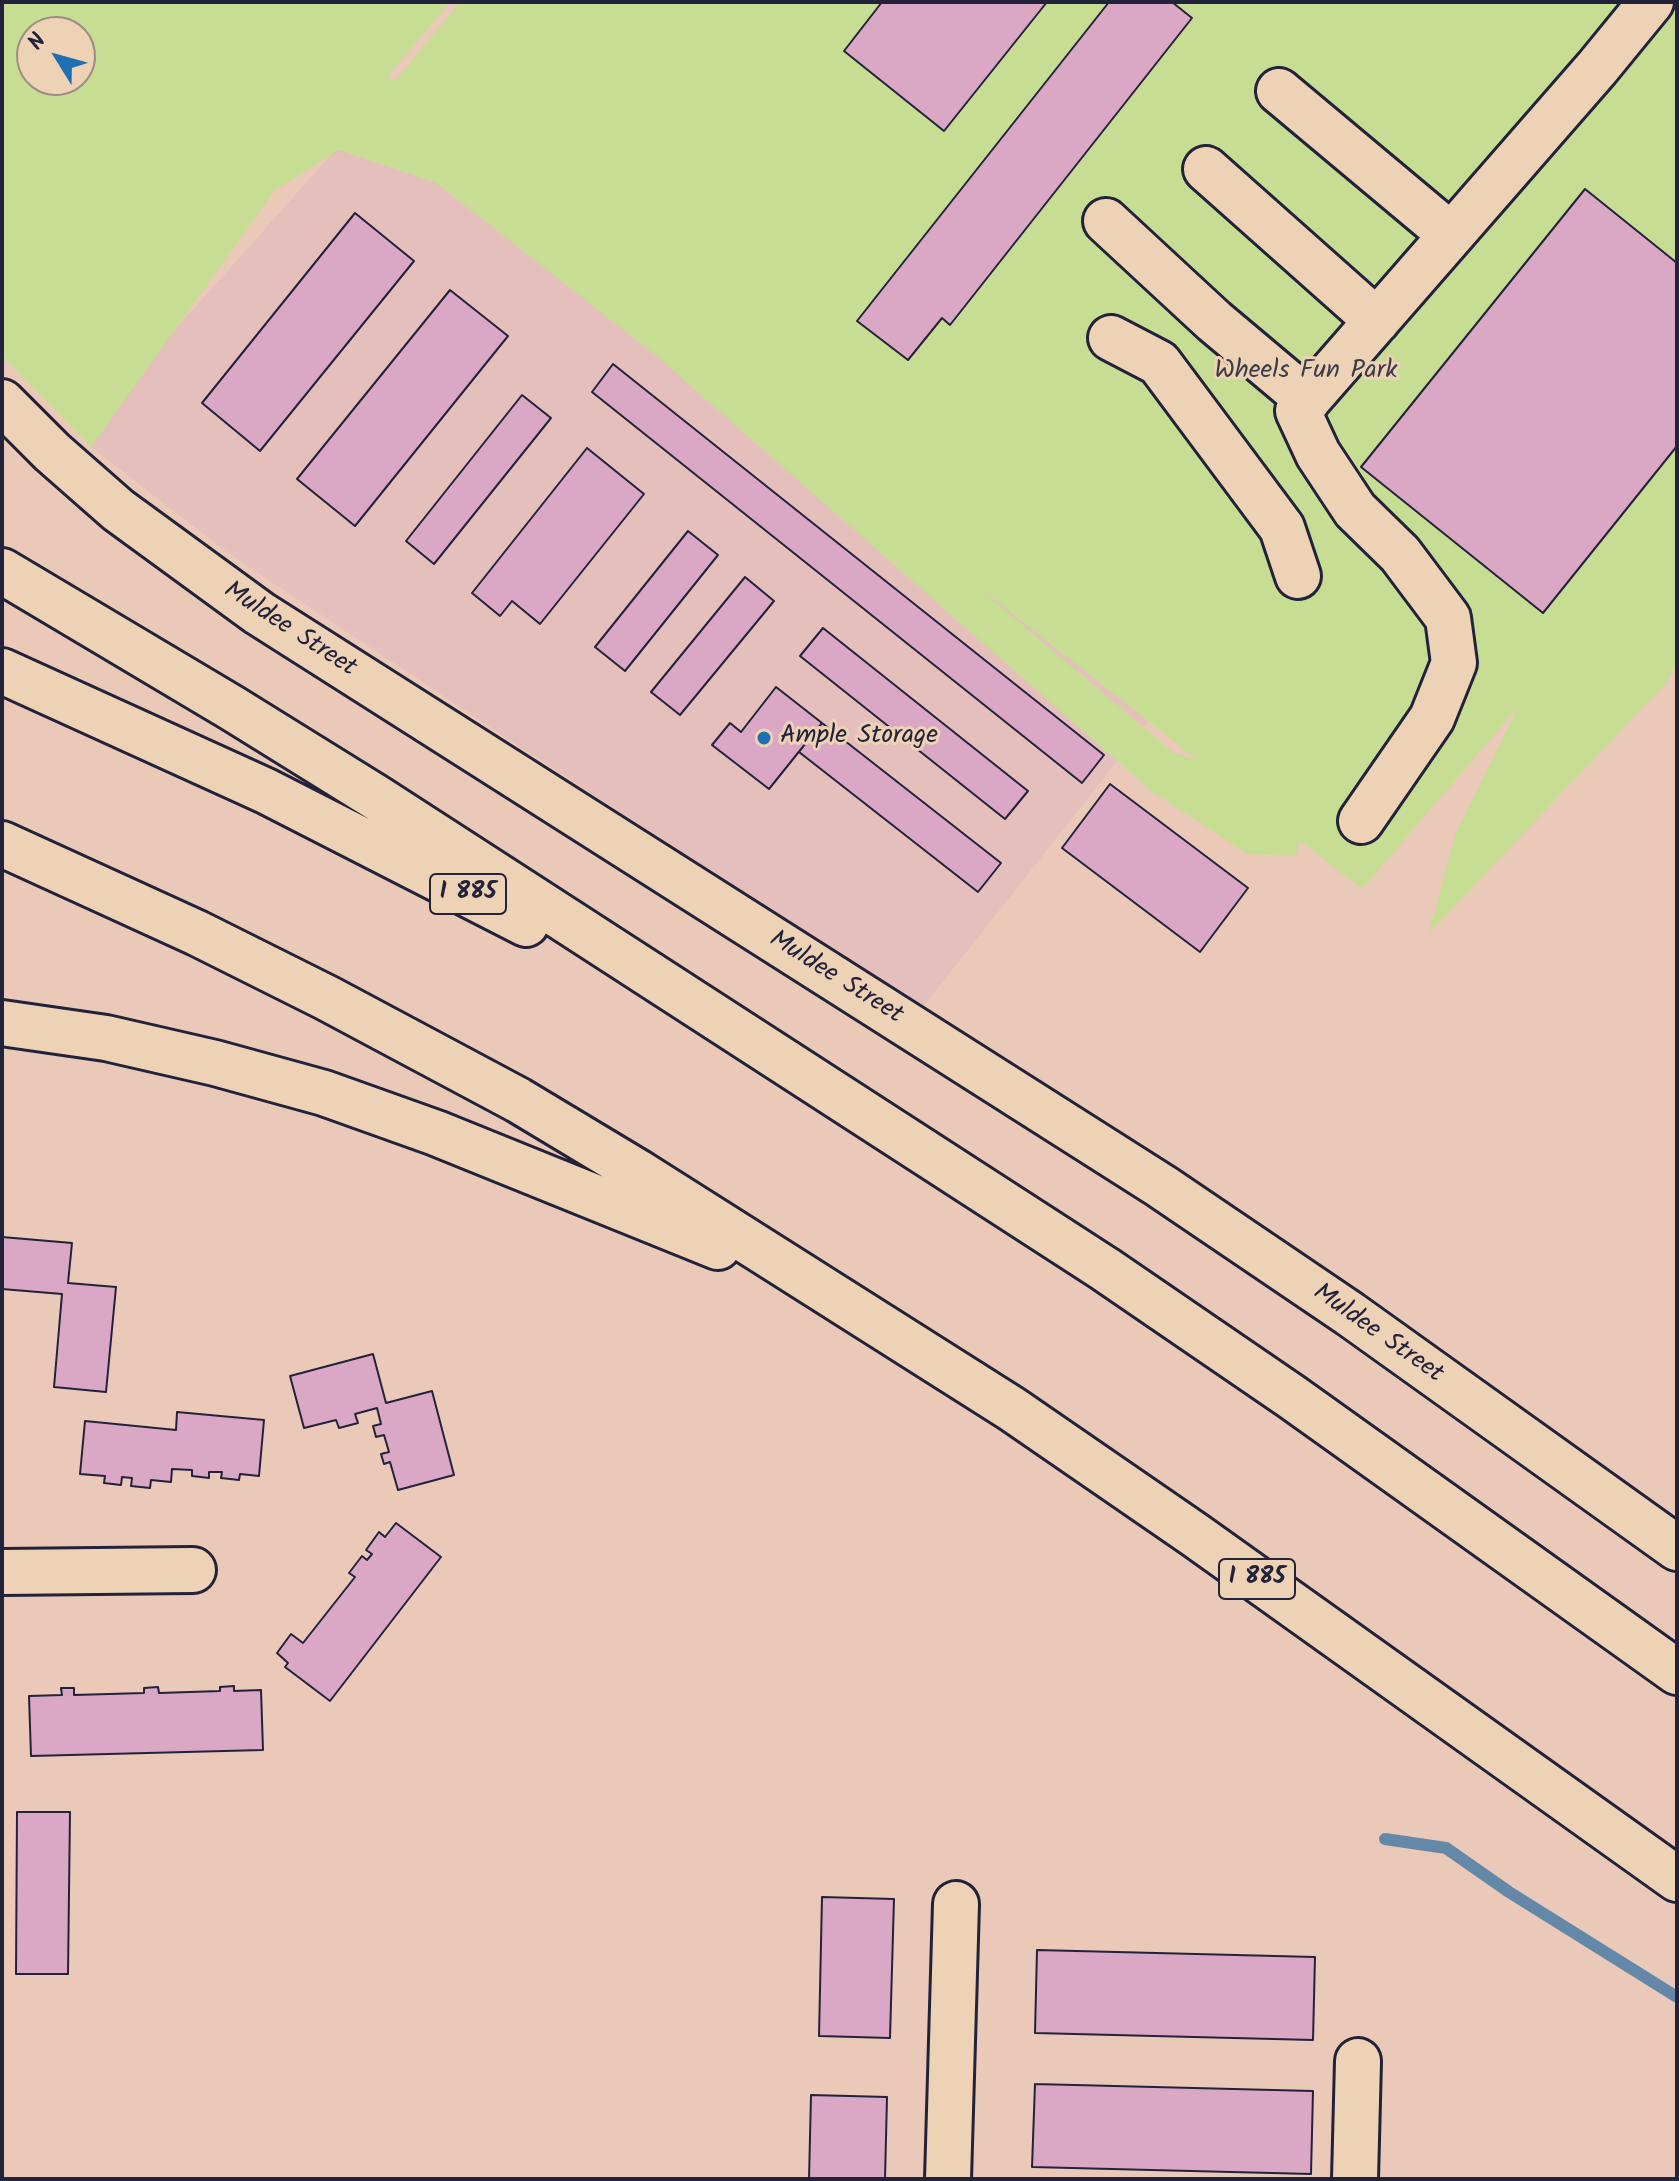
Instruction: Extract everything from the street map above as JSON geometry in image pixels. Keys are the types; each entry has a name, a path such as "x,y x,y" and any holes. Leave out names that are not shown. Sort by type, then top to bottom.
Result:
{"main road":[{"path":"1361,821 1432,718 1454,663 1448,618 1400,554 1355,510 1318,454 1298,411 1651,2"},
{"path":"1279,91 1451,235"},
{"path":"1206,169 1377,321"},
{"path":"1106,221 1214,321 1308,400"},
{"path":"1111,338 1159,363 1282,528 1298,576"},
{"name":"Muldee Street","path":"2,402 52,452 118,510 259,613 1161,1186 1350,1314 1677,1548"},
{"path":"2,571 377,798 917,1148"},
{"name":"I 885","path":"2,671 266,791 413,865 595,960 917,1148 1168,1311 1677,1672"},
{"name":"I 885","path":"2,844 197,933 518,1100 1012,1409 1195,1535 1677,1879"},
{"path":"2,1023 106,1038 215,1063 324,1093 436,1133 828,1292"},
{"path":"2,1572 193,1570"},
{"path":"948,2179 956,1904"},
{"path":"1355,2179 1358,2061"}],"shaded area":[{"name":"Ample Storage","path":"372,109 1149,721 922,1008 228,553 91,447 155,352"}],"green space":[{"name":"Wheels Fun Park","path":"2,2 450,2 388,76 394,82 460,2 1677,2 1677,662 1666,683 1429,933 1455,835 1518,707 1362,889 1300,841 1296,856 1247,854 1151,791 653,353 436,183 339,150 275,190 91,447 2,356","holes":["981,589 1197,760 1174,753"]}],"building":[{"path":"882,2 1047,2 944,131 844,51"},
{"path":"1109,2 1172,2 1192,18 950,325 942,318 908,360 857,321"},
{"path":"1585,189 1677,263 1677,446 1543,613 1361,467"},
{"path":"355,213 414,261 260,451 202,403"},
{"path":"450,290 508,336 355,526 297,479"},
{"path":"613,364 1104,755 1082,783 592,392"},
{"path":"522,395 551,418 434,564 406,541"},
{"path":"587,448 644,494 540,624 512,601 500,616 472,593"},
{"path":"688,531 718,555 625,671 595,647"},
{"path":"745,577 774,601 680,715 651,692"},
{"path":"823,628 1028,791 1005,819 800,656"},
{"name":"Ample Storage","path":"776,687 822,723 769,789 712,745 730,723 741,732"},
{"path":"822,723 1001,863 978,892 799,752"},
{"path":"1110,784 1248,888 1200,952 1062,848"},
{"path":"2,1237 72,1243 68,1283 116,1287 106,1392 54,1387 62,1294 2,1289"},
{"path":"373,1354 386,1403 432,1391 454,1475 398,1490 390,1462 384,1464 381,1454 389,1452 384,1435 376,1437 373,1426 381,1424 377,1408 355,1414 358,1423 339,1428 336,1420 304,1428 290,1376"},
{"path":"177,1412 264,1420 259,1476 240,1474 239,1480 221,1478 222,1472 209,1472 209,1478 192,1476 192,1470 172,1469 171,1482 151,1480 150,1488 131,1486 132,1478 122,1477 121,1485 104,1483 105,1476 80,1474 85,1421 176,1430"},
{"path":"396,1523 441,1557 330,1701 285,1667 288,1663 277,1653 291,1634 303,1643 355,1577 349,1573 362,1556 367,1560 372,1554 366,1550 379,1532 385,1537"},
{"path":"234,1686 234,1691 261,1690 263,1750 31,1756 29,1696 62,1695 61,1688 74,1688 74,1695 144,1693 144,1688 158,1687 159,1693 220,1691 220,1687"},
{"path":"17,1812 70,1812 68,1974 16,1974"},
{"path":"822,1897 894,1899 890,2038 819,2036"},
{"path":"1037,1950 1315,1957 1313,2040 1035,2033"},
{"path":"1035,2084 1313,2091 1311,2174 1032,2167"},
{"path":"811,2095 887,2097 885,2179 809,2179"}],"waterway":[{"path":"1385,1839 1446,1848 1509,1892 1677,1997"}],"place":[{"name":"Ample Storage","path":"764,738"}]}
